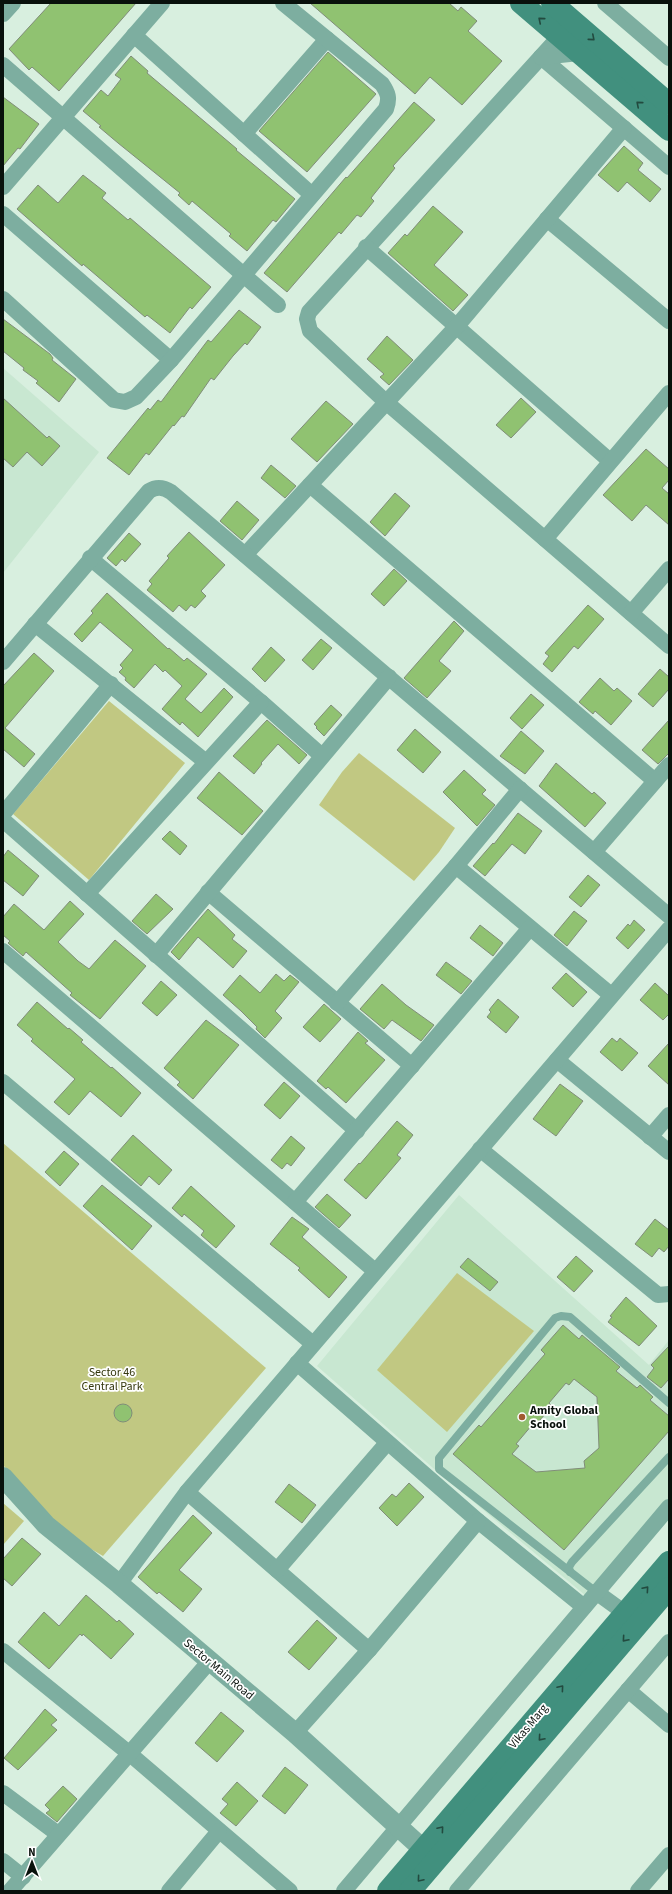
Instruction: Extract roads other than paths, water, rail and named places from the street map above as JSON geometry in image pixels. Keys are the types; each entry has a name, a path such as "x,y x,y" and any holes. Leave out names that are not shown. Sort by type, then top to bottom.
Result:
{"main road":[{"path":"521,3 669,130"},
{"path":"552,3 669,104"},
{"name":"Vikas Marg","path":"410,1891 430,1855 625,1613 669,1562"},
{"name":"Vikas Marg","path":"388,1891 430,1855 669,1588"}],"street":[{"path":"3,14 12,3"},
{"path":"3,187 162,3"},
{"path":"3,299 114,400 126,402 136,398 171,360 386,109 389,102 388,93 382,84 283,3"},
{"path":"605,3 669,58"},
{"path":"134,35 312,195"},
{"path":"560,36 366,247 309,312 308,325 310,331 387,402 669,646"},
{"path":"244,134 327,40"},
{"path":"541,57 579,53"},
{"path":"541,57 669,167"},
{"path":"3,65 278,305"},
{"path":"246,555 457,326 624,128"},
{"path":"3,214 171,360"},
{"path":"547,219 669,321"},
{"path":"366,247 610,460"},
{"path":"545,539 610,460 669,393"},
{"path":"310,485 655,781"},
{"path":"3,662 90,558 149,491 158,487 164,488 171,492 246,555 669,916"},
{"path":"90,558 261,702 322,756"},
{"path":"631,613 669,569"},
{"path":"35,624 206,762"},
{"path":"156,955 389,678"},
{"path":"3,814 111,684"},
{"path":"87,894 261,702"},
{"path":"594,852 669,765"},
{"path":"337,1003 456,866 520,789"},
{"path":"3,820 357,1131"},
{"path":"456,866 611,996"},
{"path":"208,892 412,1066"},
{"path":"295,1202 530,928"},
{"path":"118,1584 187,1492 669,929"},
{"path":"3,951 375,1271"},
{"path":"557,1060 669,1152"},
{"path":"3,1082 313,1344"},
{"path":"650,1136 669,1115"},
{"path":"480,1149 658,1295 669,1294"},
{"path":"297,1363 387,1444 478,1521 584,1607"},
{"path":"277,1570 387,1444"},
{"name":"Sector Main Road","path":"3,1477 46,1525 295,1733 398,1828 430,1855"},
{"path":"187,1492 369,1650"},
{"path":"344,1891 669,1507"},
{"path":"295,1733 369,1650 478,1521"},
{"path":"596,1592 625,1613"},
{"path":"457,1891 669,1642"},
{"path":"3,1650 130,1754 290,1891"},
{"path":"10,1891 209,1662"},
{"path":"628,1690 669,1725"},
{"path":"3,1793 58,1834"},
{"path":"169,1891 219,1831"},
{"path":"638,1891 669,1856"},
{"path":"3,1861 22,1877"}],"lane":[{"path":"596,1592 440,1469 439,1458 555,1318 561,1316 570,1317 669,1403"},
{"path":"570,1572 569,1568 572,1562 669,1457"}],"place":[{"name":"Amity Global School","path":"522,1417"}],"park label":[{"name":"Sector 46 Central Park","path":"112,1379"}]}
